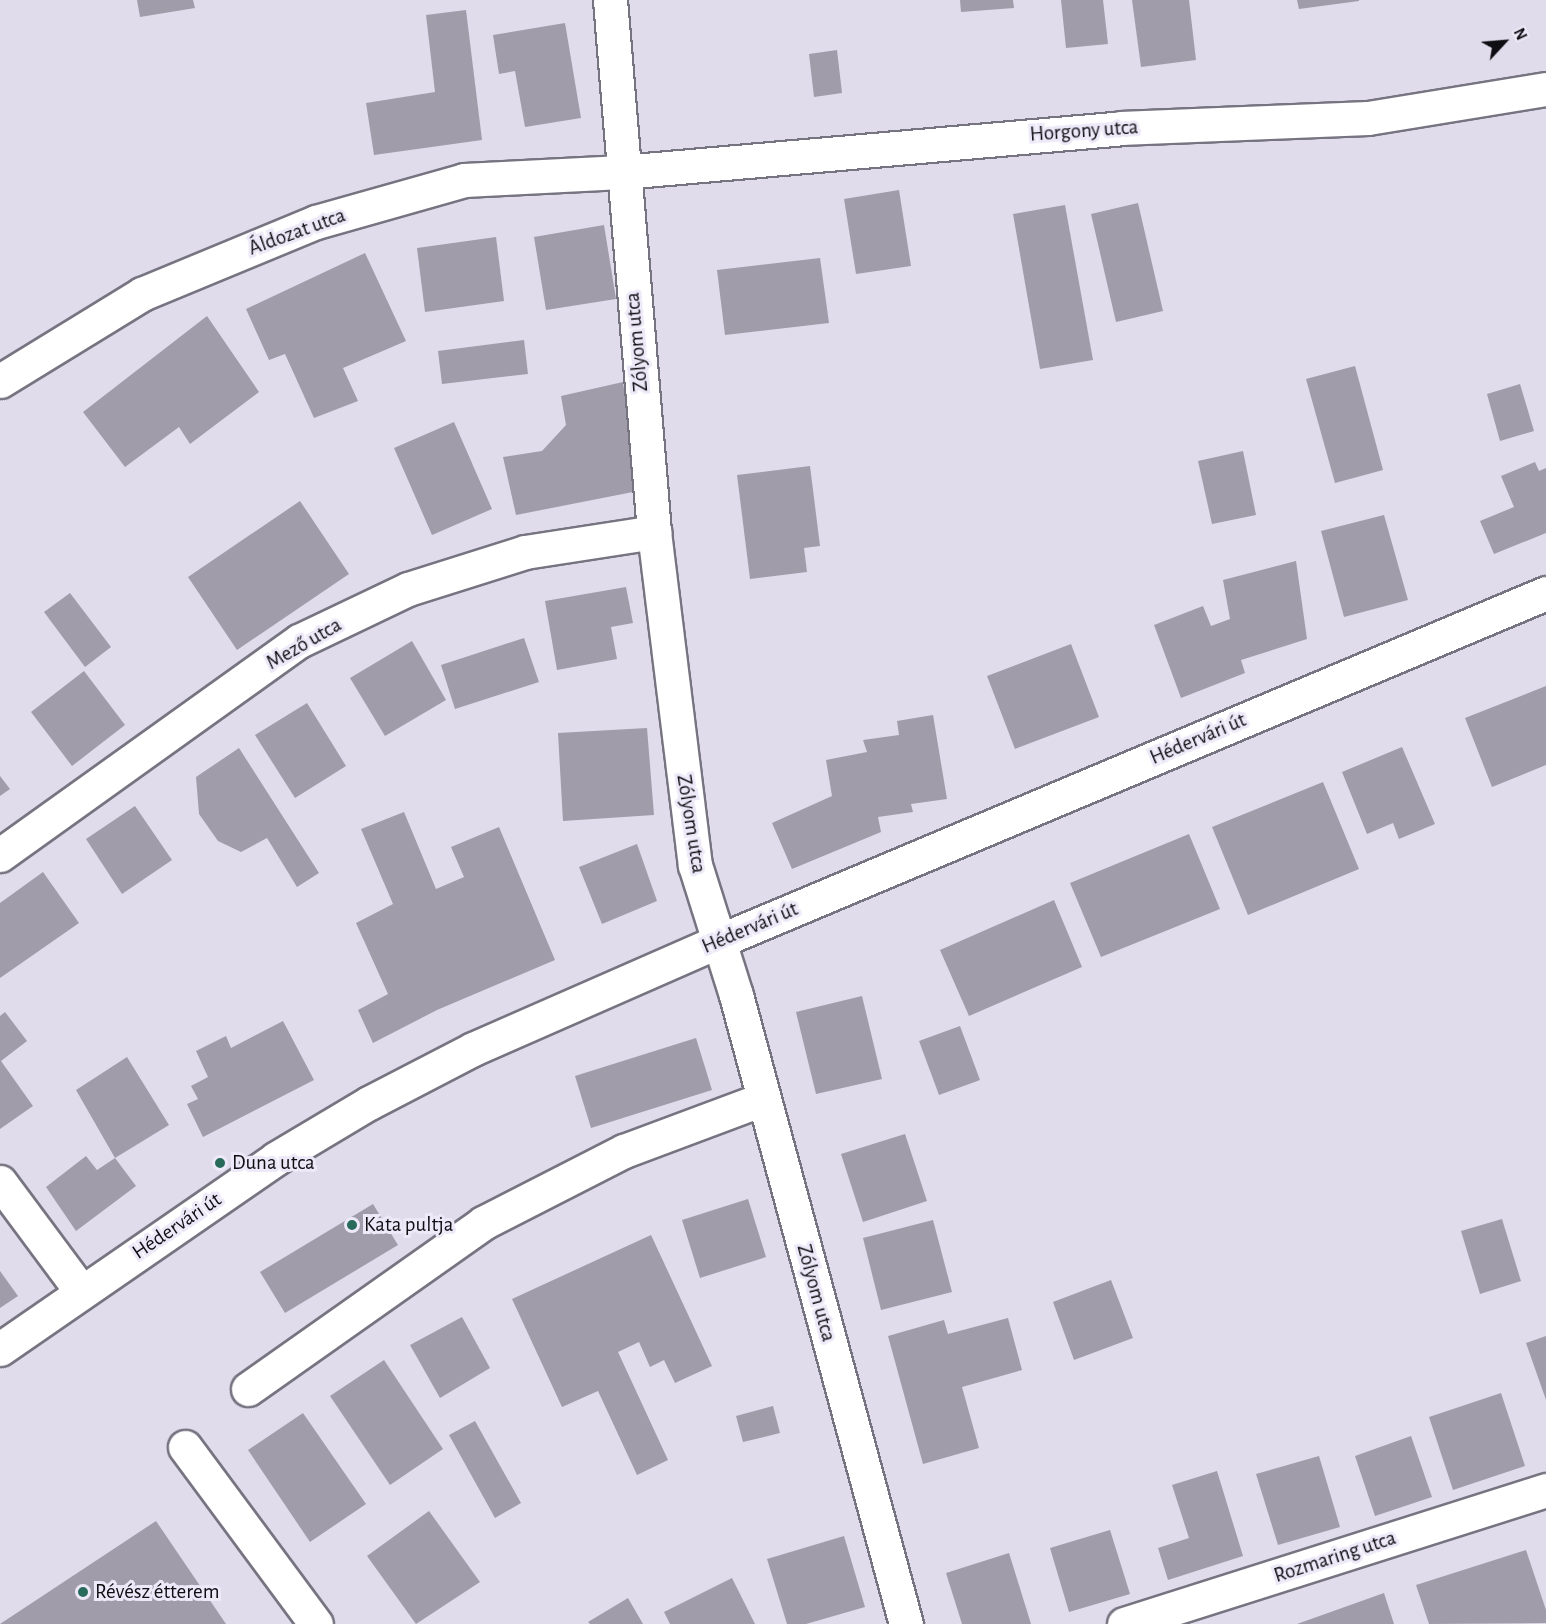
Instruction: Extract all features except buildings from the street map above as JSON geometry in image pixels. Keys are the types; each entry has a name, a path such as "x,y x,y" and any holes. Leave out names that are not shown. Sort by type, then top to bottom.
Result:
{"street":[{"name":"Zólyom utca","path":"610,0 622,172 654,531 694,865 719,941 764,1099 906,1624"},
{"name":"Horgony utca","path":"622,172 1120,128 1368,118 1546,89"},
{"name":"Áldozat utca","path":"0,381 142,294 316,222 464,180 622,172"},
{"name":"Mező utca","path":"0,855 299,641 408,589 525,552 654,531"},
{"name":"Hédervári út","path":"0,1348 275,1159 369,1103 473,1049 719,941 1546,593"},
{"path":"248,1389 483,1223 624,1150 764,1099"},
{"path":"0,1182 81,1291"},
{"path":"184,1447 316,1624"},
{"name":"Rozmaring utca","path":"1124,1624 1546,1490"}],"place":[{"name":"Duna utca","path":"220,1163"},
{"name":"Kata pultja","path":"352,1225"},
{"name":"Révész étterem","path":"83,1592"}]}
